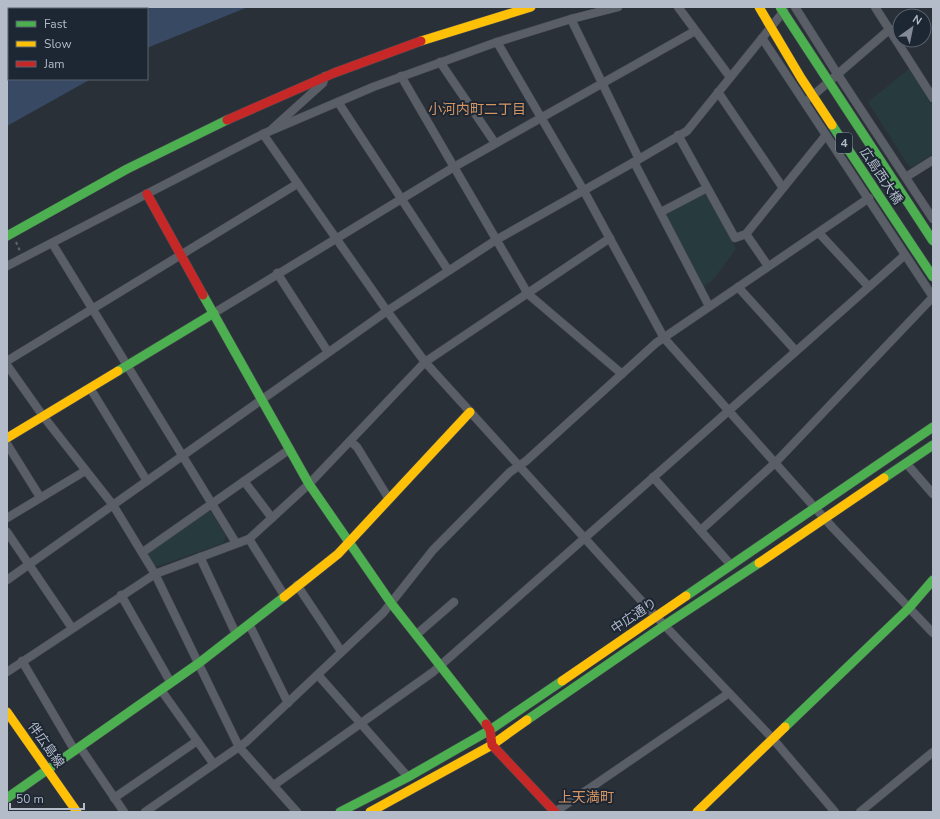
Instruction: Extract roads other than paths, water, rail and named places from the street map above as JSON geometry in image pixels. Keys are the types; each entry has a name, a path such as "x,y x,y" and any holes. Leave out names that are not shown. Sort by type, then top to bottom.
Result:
{"main road":[{"path":"10,237 144,161 257,106 325,76 491,18 531,7"},
{"name":"広島西大橋","path":"758,7 801,78 933,277"},
{"name":"広島西大橋","path":"780,7 933,241"},
{"path":"147,194 309,484 391,603 490,730 492,746 555,812"},
{"path":"7,438 214,313"},
{"path":"7,798 200,663 284,595 338,554 470,412"},
{"name":"中広通り","path":"340,812 408,777 490,730 933,427"},
{"path":"370,812 492,746 665,625 738,578 933,445"},
{"path":"697,812 908,609 933,580"},
{"name":"伴広島線","path":"7,712 77,812"}],"street":[{"path":"7,266 267,132 402,76 440,62 497,42 571,19 618,7"},
{"path":"678,7 730,77"},
{"path":"7,580 328,352 448,270 496,240 637,161 687,130 787,7"},
{"path":"796,7 838,75 933,219"},
{"path":"875,7 933,98"},
{"path":"571,19 661,212 710,306"},
{"path":"804,103 890,29"},
{"path":"214,313 277,273 454,167 695,31"},
{"path":"701,530 775,463 933,296 762,38"},
{"path":"497,42 584,191 664,338 824,518 908,609 920,618 933,633"},
{"path":"440,62 495,144"},
{"path":"267,132 323,83 325,76"},
{"path":"402,76 528,294 622,374"},
{"path":"718,92 783,188"},
{"path":"338,102 448,270"},
{"path":"267,132 297,184 425,362 656,617 773,739 835,812"},
{"path":"678,135 735,238 746,234 826,135"},
{"path":"906,177 933,160"},
{"path":"7,361 182,256 297,184"},
{"path":"661,212 707,188"},
{"path":"145,812 213,763 239,747 288,703 341,651 383,613 432,550 510,472 664,338 869,198"},
{"path":"819,233 868,286"},
{"path":"746,234 768,266"},
{"path":"7,672 155,574 249,539 309,484 425,362 610,238"},
{"path":"52,243 236,543"},
{"path":"274,785 440,666 795,350 905,255"},
{"path":"277,273 328,352"},
{"path":"738,287 795,350"},
{"path":"7,365 43,416 113,505 143,552 200,663 239,747 297,812"},
{"path":"90,388 147,481"},
{"path":"350,441 357,447 389,499"},
{"path":"7,444 40,497"},
{"path":"143,552 290,449"},
{"path":"906,463 933,494"},
{"path":"7,518 85,471"},
{"path":"653,477 731,564"},
{"path":"244,480 272,518"},
{"path":"7,532 72,628"},
{"path":"249,539 284,595"},
{"path":"200,557 236,634"},
{"path":"297,585 341,651"},
{"path":"121,596 171,683"},
{"path":"416,635 454,602"},
{"path":"249,624 288,703"},
{"path":"22,661 77,749 124,812"},
{"path":"318,675 408,777"},
{"path":"161,690 213,763"},
{"path":"555,812 729,693"},
{"path":"114,798 197,740"},
{"path":"860,812 933,752"}],"water":[{"path":"7,7 248,7 148,48 148,8 8,8 8,80 89,80 7,126"}],"district":[{"name":"小河内町二丁目","path":"477,109"},
{"name":"上天満町","path":"586,797"}]}
